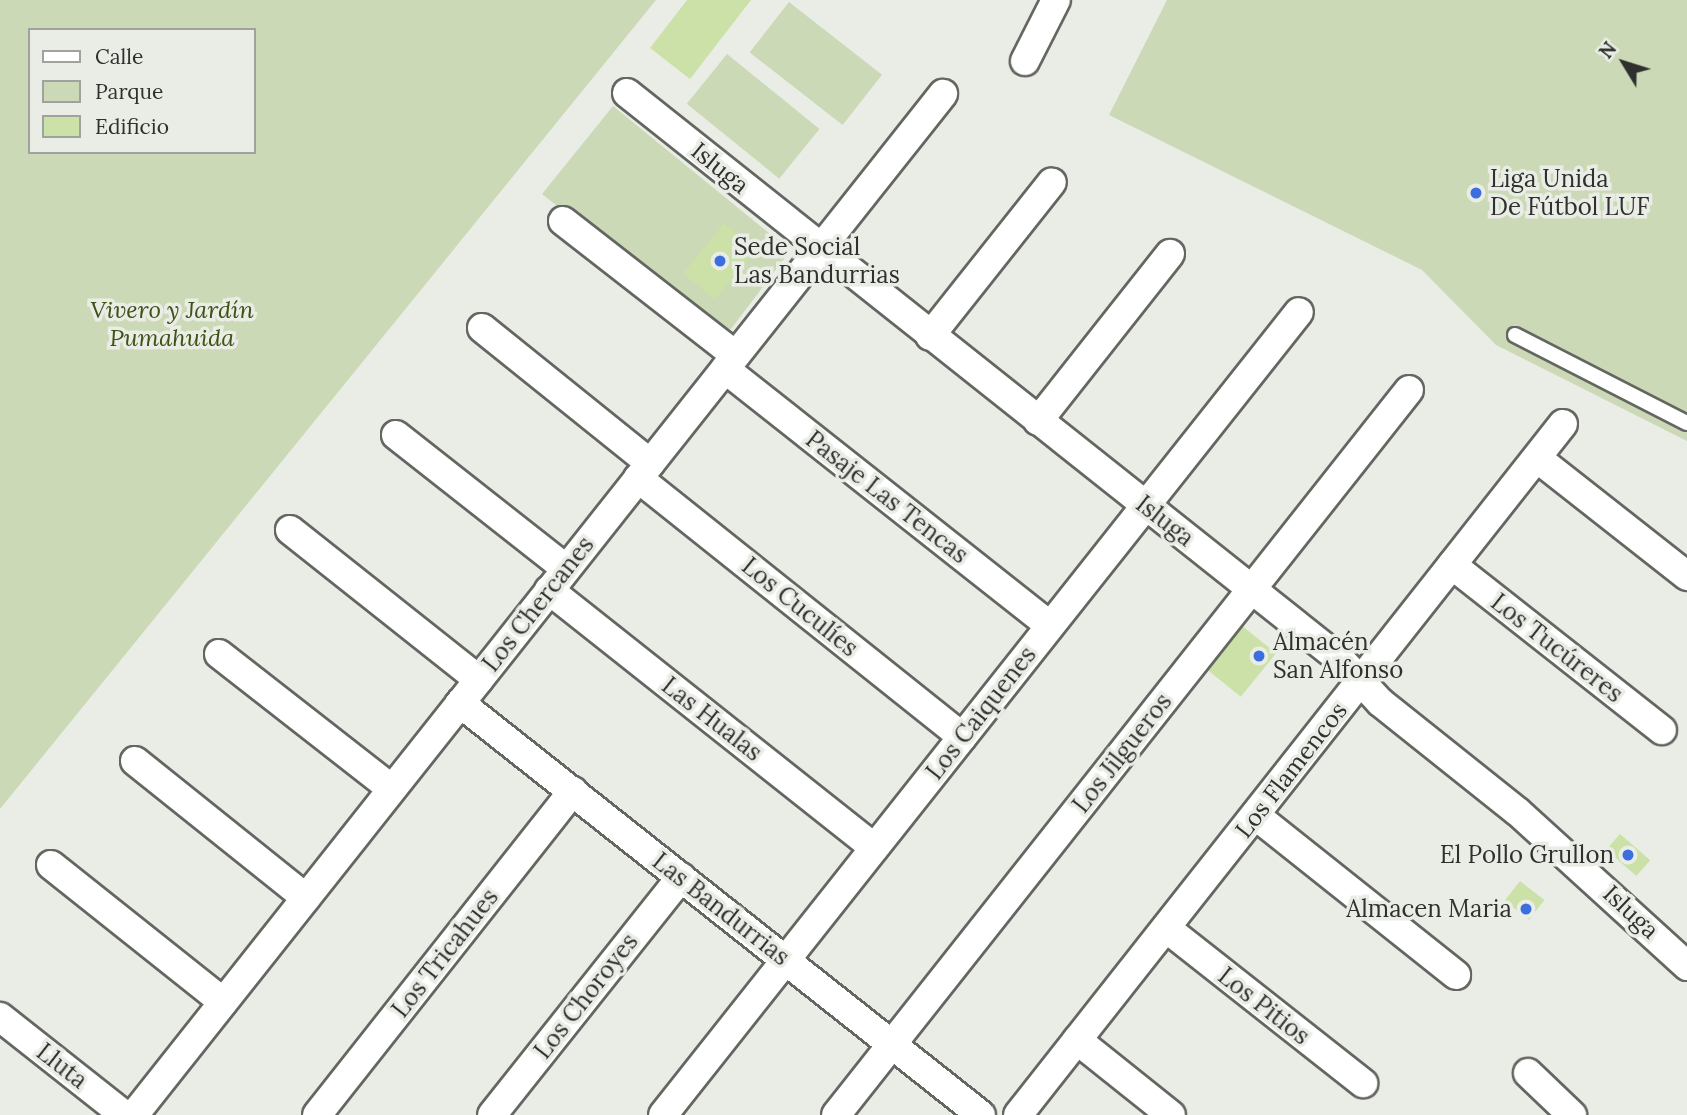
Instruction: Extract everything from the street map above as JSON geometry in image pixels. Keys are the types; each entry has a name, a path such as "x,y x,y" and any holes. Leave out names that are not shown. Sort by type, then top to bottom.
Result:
{"street":[{"path":"1026,61 1056,0"},
{"name":"Isluga","path":"627,93 1251,590 1682,952"},
{"name":"Los Chercanes","path":"134,1115 943,94"},
{"path":"930,336 1052,182"},
{"name":"Pasaje Las Tencas","path":"563,221 1050,626"},
{"path":"1038,421 1170,254"},
{"name":"Los Caiquenes","path":"663,1115 1299,312"},
{"name":"Los Cuculíes","path":"482,328 644,470 962,737"},
{"name":"Los Jilgueros","path":"836,1115 1409,390"},
{"name":"Los Flamencos","path":"1018,1115 1563,424"},
{"name":"Las Hualas","path":"396,435 558,580 874,848"},
{"path":"1537,458 1687,576"},
{"path":"290,530 479,680"},
{"name":"Los Tucúreres","path":"1452,565 1662,730"},
{"path":"219,653 392,789"},
{"name":"Las Bandurrias","path":"460,702 981,1115"},
{"path":"135,761 306,898"},
{"name":"Los Tricahues","path":"317,1115 573,791"},
{"path":"1255,815 1456,975"},
{"path":"51,865 223,1002"},
{"name":"Los Choroyes","path":"492,1115 681,877"},
{"name":"Los Pitios","path":"1166,928 1363,1083"},
{"name":"Lluta","path":"0,1017 124,1115"},
{"path":"1077,1040 1171,1115"},
{"path":"1528,1073 1572,1115"}],"lane":[{"path":"1515,335 1687,423"}],"green space":[{"name":"Vivero y Jardín Pumahuida","path":"0,0 656,0 0,809"},
{"name":"Liga Unida De Fútbol LUF","path":"1167,0 1687,0 1687,441 1496,345 1422,270 1109,115"},
{"path":"789,2 882,75 843,125 750,52"},
{"path":"727,54 819,129 779,179 687,104"},
{"path":"613,106 780,242 787,255 731,329 710,326 542,194"}],"building":[{"path":"687,0 751,0 690,79 650,48"},
{"name":"Sede Social Las Bandurrias","path":"724,223 756,249 715,299 683,274"},
{"path":"1241,625 1276,653 1241,697 1206,669"},
{"name":"El Pollo Grullon","path":"1620,834 1650,860 1636,876 1606,850"},
{"name":"Almacen Maria","path":"1520,881 1544,900 1529,920 1505,901"}],"place":[{"name":"Liga Unida De Fútbol LUF","path":"1476,193"},
{"name":"Sede Social Las Bandurrias","path":"720,261"},
{"name":"Almacén San Alfonso","path":"1259,656"},
{"name":"El Pollo Grullon","path":"1628,855"},
{"name":"Almacen Maria","path":"1526,909"}]}
